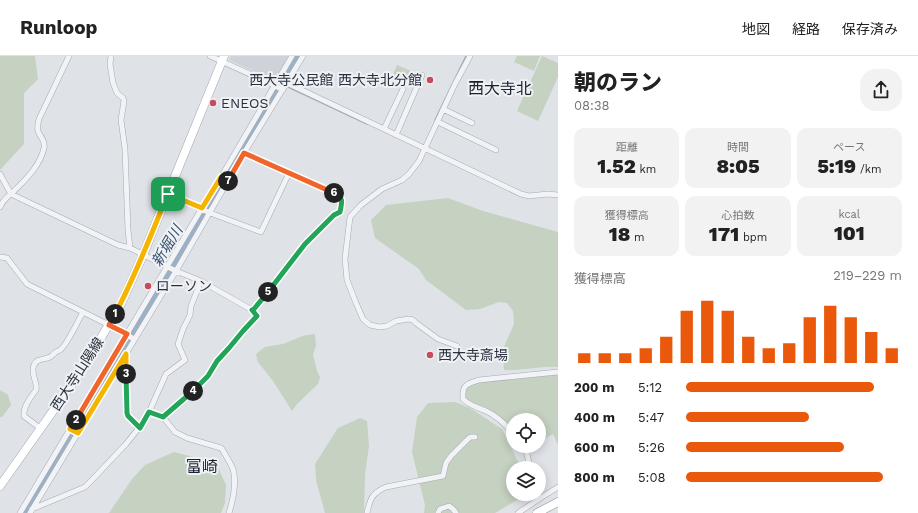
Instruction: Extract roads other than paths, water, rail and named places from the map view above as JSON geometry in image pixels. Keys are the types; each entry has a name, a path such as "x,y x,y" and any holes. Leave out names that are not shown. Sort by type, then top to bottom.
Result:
{"main road":[{"name":"西大寺山陽線","path":"0,486 82,370 109,325 143,255 223,59"},
{"path":"537,513 558,502"}],"street":[{"path":"0,207 2,200 11,194 32,173 42,154 45,144 38,132 37,126 69,56"},
{"path":"110,56 112,83 117,93 123,98 124,102 121,120 125,149 130,248"},
{"path":"210,56 223,59 279,87"},
{"path":"31,511 33,500 74,431 126,354 209,212 225,179 279,87 286,83 303,56"},
{"path":"458,346 438,339 413,320 409,319 396,321 380,328 370,325 363,318 347,280 345,259 350,217 361,205 382,189 402,180 409,174 419,161 455,84 470,56"},
{"path":"20,513 33,500 74,431 127,335 202,209 244,153 279,87 292,57 299,61"},
{"path":"396,135 422,75"},
{"path":"286,83 520,194 529,196 548,194 558,195"},
{"path":"384,129 403,89"},
{"path":"443,109 472,123"},
{"path":"438,122 496,150"},
{"path":"244,153 339,195 342,199 340,212"},
{"path":"168,194 261,232 289,173"},
{"path":"0,174 11,194 118,245 130,248 175,271 201,281 252,310 257,316 217,361 208,376 163,417"},
{"path":"252,310 305,244 334,215 344,212 350,217"},
{"path":"0,256 7,258 27,284 134,339"},
{"path":"31,511 85,487 140,428 166,374 185,360 178,344 190,315 191,306 201,281"},
{"path":"41,429 24,416 23,413 36,390 33,376 34,365 39,360 51,356 55,352 62,349 83,312"},
{"path":"126,354 127,413 128,416 140,428"},
{"path":"506,425 489,413 467,403 463,399 462,390 467,383 479,380 558,372"},
{"path":"149,412 163,417 175,432 187,438 222,449 232,468 235,478 232,504 229,513"},
{"path":"367,513 369,502 379,490 386,486 440,478 443,476 446,463 451,456 470,437 475,437"},
{"path":"546,492 558,487"},
{"path":"518,513 533,501"},
{"path":"438,513 440,509 449,506 456,513"}],"waterway":[{"name":"新堀川","path":"25,513 297,56"},
{"path":"435,120 466,56"},
{"path":"288,87 367,124"}],"place":[{"name":"西大寺公民館 西大寺北分館","path":"430,80"},
{"name":"ENEOS","path":"213,103"},
{"name":"ローソン","path":"148,286"},
{"name":"西大寺斎場","path":"430,355"}],"district":[{"name":"西大寺北","path":"500,88"},
{"name":"富崎","path":"202,466"}]}
